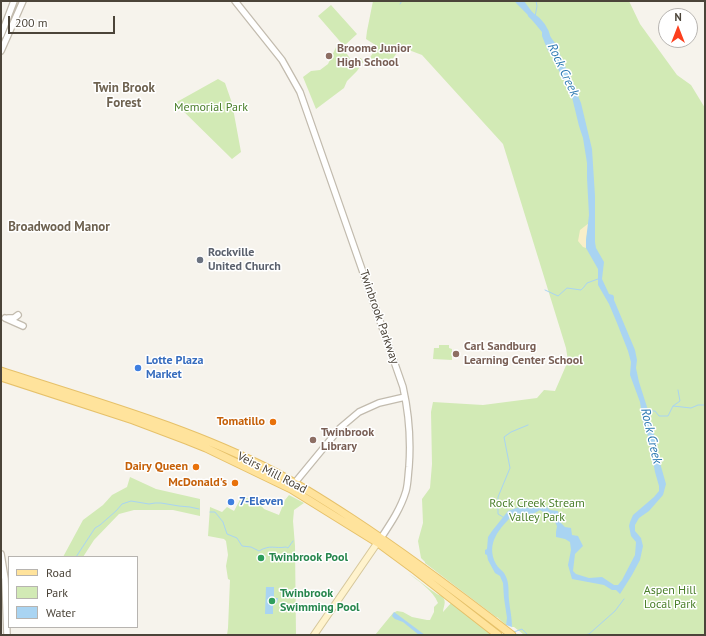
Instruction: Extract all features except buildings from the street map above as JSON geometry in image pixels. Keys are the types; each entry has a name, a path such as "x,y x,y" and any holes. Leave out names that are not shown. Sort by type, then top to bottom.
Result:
{"main road":[{"name":"Veirs Mill Road","path":"1,372 135,418 315,494 380,540 412,559 512,635"},
{"name":"Veirs Mill Road","path":"1,377 135,418"},
{"name":"Veirs Mill Road","path":"380,540 416,571 498,635"},
{"name":"Twinbrook Parkway","path":"314,635 380,540"}],"street":[{"path":"1,34 14,1"},
{"path":"1,51 23,1"},
{"name":"Twinbrook Parkway","path":"235,1 288,68 300,92 403,387 408,410 410,432 410,453 406,491 395,516 380,540"},
{"path":"18,315 14,318 5,318 23,326"},
{"path":"293,486 335,433 359,412 379,403 405,397"},
{"path":"1,554 6,581 7,635"}],"green space":[{"name":"Rock Creek Stream Valley Park","path":"373,1 629,1 640,24 677,75 691,85 705,108 705,635 523,635 507,622 506,625 425,563 421,558 418,541 423,523 422,499 430,488 432,464 431,412 433,402 483,405 537,398 544,390 555,391 568,361 566,348 503,144 422,55 401,47 389,64 379,59 368,61 377,46 366,39"},
{"path":"331,5 357,34 344,46 318,16"},
{"path":"338,43 353,63 361,58 363,62 357,71 347,81 344,88 316,109 303,77 311,71 320,70 328,64"},
{"name":"Memorial Park","path":"218,79 225,83 232,103 241,152 232,159 175,103"},
{"path":"439,345 449,345 452,352 456,352 456,356 452,356 452,360 433,359 434,348 439,348"},
{"path":"130,477 156,489 200,499 200,516 173,510 134,510 119,514 94,540 84,556 64,556 83,520 103,505 112,495 127,487"},
{"name":"Twinbrook Pool","path":"289,495 304,503 294,510 293,521 295,546 296,635 227,635 230,580 228,579 226,566 228,555 226,541 224,539 208,536 210,507 222,512 227,507 234,511 242,496 259,503 264,509 279,515 285,500"},
{"path":"408,573 433,592 443,597 445,602 443,612 451,603 492,635 375,635 393,613 397,611 403,612 412,617 430,620 434,612 434,607 438,603 436,598 429,590"}],"sand":[{"path":"589,223 586,248 583,247 578,241 580,230"}],"water":[{"path":"515,1 524,1 555,43 581,103 592,149 595,196 595,242 596,248 604,262 602,279 609,294 613,295 614,297 635,350 637,360 636,368 639,382 647,407 656,449 666,484 663,495 649,511 639,518 635,525 635,531 641,538 643,546 640,560 620,594 616,590 612,590 604,585 572,579 568,565 571,550 570,542 556,537 557,526 553,518 540,510 533,514 514,514 499,530 492,549 496,564 504,573 507,580 512,627 506,625 507,618 503,583 500,576 495,573 487,555 485,554 488,537 508,511 519,507 527,508 538,503 543,503 550,510 558,511 560,522 565,527 571,528 572,535 578,536 583,546 575,554 573,571 576,574 589,578 602,577 614,585 618,585 635,555 636,542 631,536 629,526 633,515 659,491 649,439 643,422 640,402 630,375 631,362 628,351 609,304 598,285 598,269 586,248 589,215 587,163 583,138 571,93 558,69 554,57 548,51 542,36 542,32"},
{"name":"Twinbrook Swimming Pool","path":"266,587 274,587 274,598 278,598 277,603 273,603 273,614 265,614"},
{"path":"394,612 425,635 419,635 403,622 395,619 392,616"}],"waterway":[{"path":"535,17 537,6 536,1"},
{"name":"Rock Creek","path":"531,15 542,26 548,39"},
{"path":"545,290 558,296 567,288 581,290 587,283 598,279"},
{"path":"673,406 680,401 678,390"},
{"path":"647,411 655,411 659,416 668,416 673,406 691,408 698,405 705,405"},
{"path":"503,517 498,514 498,497 510,468 504,437 511,432 528,425"},
{"path":"77,556 95,528 116,511 122,504 131,501 149,504 161,503 199,509"},
{"path":"210,512 215,512 223,522 227,534 237,538 242,546 251,547 259,551 270,547 288,548 293,541"},
{"path":"584,635 589,634 615,611 624,599"},
{"path":"514,632 522,629 528,635"}],"place":[{"name":"Broome Junior High School","path":"329,56"},
{"name":"Rockville United Church","path":"200,260"},
{"name":"Carl Sandburg Learning Center School","path":"456,354"},
{"name":"Lotte Plaza Market","path":"138,368"},
{"name":"Tomatillo","path":"273,422"},
{"name":"Twinbrook Library","path":"313,440"},
{"name":"Dairy Queen","path":"196,467"},
{"name":"McDonald's","path":"235,483"},
{"name":"7-Eleven","path":"231,502"},
{"name":"Twinbrook Pool","path":"261,558"},
{"name":"Twinbrook Swimming Pool","path":"272,601"}],"district":[{"name":"Twin Brook Forest","path":"124,96"},
{"name":"Broadwood Manor","path":"59,227"}],"park label":[{"name":"Aspen Hill Local Park","path":"670,598"}]}
